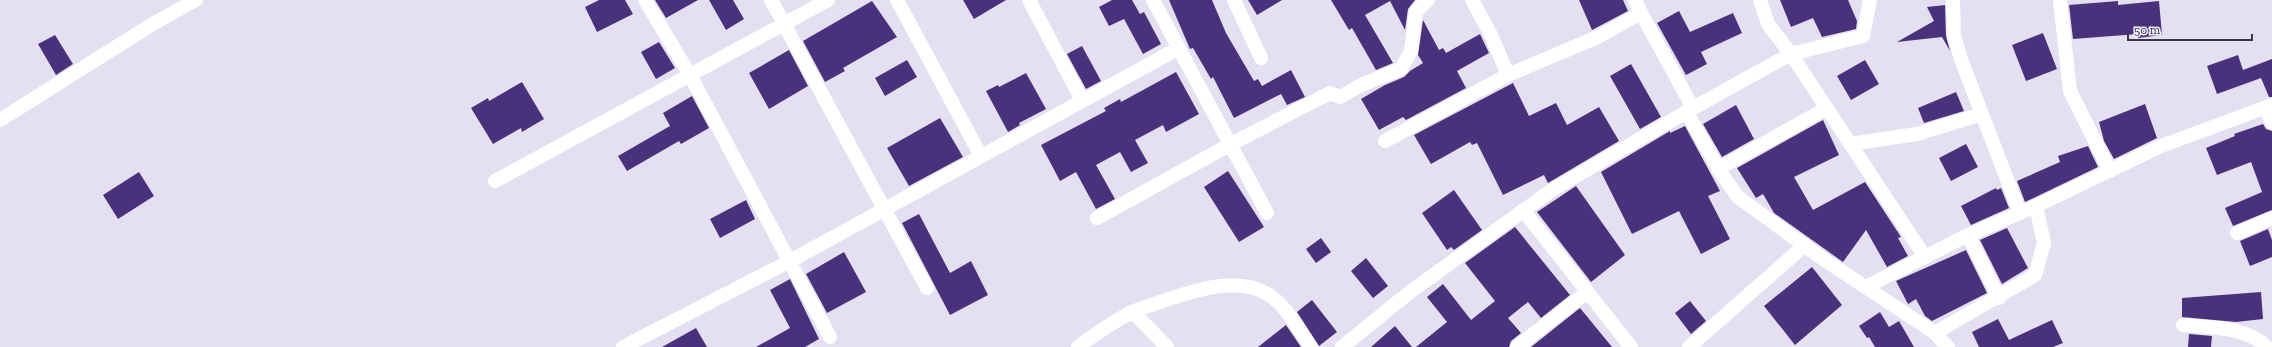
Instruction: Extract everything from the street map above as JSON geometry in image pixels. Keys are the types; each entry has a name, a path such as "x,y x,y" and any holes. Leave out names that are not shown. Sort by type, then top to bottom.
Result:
{"street":[{"path":"0,120 151,25 196,0"},
{"path":"645,0 690,75 830,337"},
{"path":"771,0 927,288"},
{"path":"495,181 828,0"},
{"path":"897,0 981,156"},
{"path":"1029,0 1082,100"},
{"path":"1153,0 1267,213"},
{"path":"1234,0 1261,58"},
{"path":"1097,218 1231,144 1330,93 1340,97 1361,85 1401,69 1411,51 1416,11 1428,0"},
{"path":"1472,0 1491,35 1508,75"},
{"path":"1635,0 1718,169 1738,196 1805,245 1936,333 1948,347"},
{"path":"1760,0 1768,24 1791,54 1925,257"},
{"path":"1342,347 1410,292 1552,190 1689,109 1791,54 1863,36 1870,0"},
{"path":"1953,0 1954,36 2020,213"},
{"path":"2060,0 2070,91 2110,171"},
{"path":"1385,141 1508,75 1600,36 1641,13"},
{"path":"622,347 790,261 1178,48"},
{"path":"1866,287 1968,235 2036,206 2161,146 2269,106 2272,123"},
{"path":"1718,169 1827,108"},
{"path":"1850,144 1917,134 1982,114"},
{"path":"1936,333 2031,280 2038,270 2044,243 2036,206"},
{"path":"1523,210 1631,347"},
{"path":"2237,233 2272,218"},
{"path":"1968,235 1999,298"},
{"path":"1689,347 1805,245"},
{"path":"1078,347 1102,330 1133,312 1195,290 1236,285 1260,290 1272,296 1311,347"},
{"path":"1517,347 1588,292"},
{"path":"1133,312 1167,347"},
{"path":"2182,325 2234,330 2259,339 2267,347"}],"building":[{"path":"599,0 625,0 633,14 597,32 585,7"},
{"path":"655,0 698,0 666,18"},
{"path":"709,0 733,0 744,19 726,30"},
{"path":"963,0 1006,0 974,19"},
{"path":"1112,0 1132,0 1140,14 1144,12 1161,44 1143,54 1124,19 1109,26 1099,7"},
{"path":"1169,0 1212,0 1226,33 1254,81 1258,79 1262,86 1291,70 1305,97 1287,105 1281,94 1234,118 1213,77 1211,79 1193,48 1190,49"},
{"path":"1248,0 1282,0 1257,15"},
{"path":"1331,0 1415,0 1408,9 1405,30 1390,1 1365,15 1393,63 1376,70 1352,28 1349,30"},
{"path":"1579,0 1623,0 1628,11 1592,30"},
{"path":"1780,0 1848,0 1857,21 1856,29 1822,37 1813,18 1791,27"},
{"path":"872,1 897,37 843,68 845,71 825,82 803,41"},
{"path":"2118,1 2118,5 2159,1 2162,35 2138,38 2138,34 2073,39 2069,5"},
{"path":"1945,5 1946,36 1950,51 1942,37 1897,42 1934,21 1927,7"},
{"path":"1679,11 1690,32 1733,13 1742,33 1701,52 1707,64 1686,75 1657,23"},
{"path":"1423,20 1439,50 1443,48 1446,53 1480,34 1489,53 1457,71 1466,88 1406,120 1403,117 1379,130 1361,99 1385,85 1404,77 1410,71 1423,63 1418,55"},
{"path":"2043,33 2057,69 2026,81 2012,45"},
{"path":"55,35 73,64 56,75 38,44"},
{"path":"659,42 675,68 656,79 641,52"},
{"path":"1082,46 1101,81 1086,89 1067,54"},
{"path":"789,50 808,86 769,109 749,73"},
{"path":"2238,55 2243,70 2272,59 2272,97 2269,97 2261,78 2217,94 2207,66"},
{"path":"907,60 917,77 885,96 875,78"},
{"path":"1865,60 1879,84 1851,100 1837,76"},
{"path":"1631,64 1661,117 1640,129 1610,76"},
{"path":"1176,72 1199,114 1166,132 1163,125 1135,140 1148,163 1131,172 1120,152 1096,165 1115,199 1096,209 1076,172 1060,181 1041,145 1106,111 1104,108 1120,99 1121,102"},
{"path":"1026,73 1046,109 1019,123 1020,125 1008,132 986,91 998,85 999,87"},
{"path":"522,82 544,119 522,132 521,128 493,144 471,108 488,98 489,101"},
{"path":"1513,83 1529,116 1556,103 1567,125 1599,107 1619,141 1548,183 1544,175 1503,195 1477,143 1472,145 1470,142 1431,164 1414,135"},
{"path":"1956,92 1964,111 1924,123 1918,108"},
{"path":"692,96 709,128 681,144 679,141 627,171 618,156 670,126 663,113"},
{"path":"2145,104 2157,138 2114,159 2104,141 2099,122"},
{"path":"1736,105 1754,139 1722,157 1703,124"},
{"path":"940,118 963,157 909,186 887,148"},
{"path":"1823,120 1839,155 1794,177 1813,210 1865,182 1901,237 1898,238 1908,256 1887,267 1866,230 1843,262 1774,213 1763,194 1756,198 1737,168"},
{"path":"2263,124 2266,129 2272,131 2272,210 2233,226 2225,208 2262,192 2251,162 2217,175 2206,148 2235,136 2234,134"},
{"path":"1685,126 1720,191 1708,196 1730,239 1701,254 1679,211 1632,234 1601,172 1670,131 1670,133"},
{"path":"1966,144 1978,167 1951,181 1939,158"},
{"path":"2088,146 2098,167 2025,202 2017,181 2060,162 2058,156"},
{"path":"1228,171 1264,227 1239,242 1204,187"},
{"path":"139,172 154,196 118,219 103,195"},
{"path":"1576,186 1625,255 1591,282 1537,212"},
{"path":"1996,188 1997,190 2001,188 2009,208 1971,225 1961,206"},
{"path":"1454,190 1482,230 1454,250 1451,247 1447,250 1422,213"},
{"path":"746,200 755,219 720,238 710,219"},
{"path":"919,214 950,273 971,261 988,295 950,315 902,223"},
{"path":"1515,227 1570,295 1541,318 1528,302 1508,318 1521,333 1511,341 1509,347 1416,347 1447,322 1427,297 1443,284 1471,320 1495,301 1465,263"},
{"path":"2007,228 2028,268 2002,284 1980,240"},
{"path":"2268,229 2272,240 2272,257 2250,266 2240,241"},
{"path":"1321,238 1331,252 1316,263 1306,249"},
{"path":"1966,250 1987,293 1932,321 1925,316 1916,299 1908,304 1896,281"},
{"path":"844,252 866,292 827,313 806,274"},
{"path":"1366,258 1388,286 1373,298 1351,271"},
{"path":"1812,267 1842,305 1795,345 1764,306"},
{"path":"790,279 819,339 805,347 756,347 790,328 770,290"},
{"path":"2261,292 2263,319 2236,322 2182,317 2182,298"},
{"path":"1312,300 1337,332 1319,346 1297,312"},
{"path":"1690,301 1706,321 1691,334 1675,313"},
{"path":"1580,308 1612,347 1531,347"},
{"path":"1880,312 1889,327 1899,321 1914,347 1875,347 1869,337 1867,338 1859,326"},
{"path":"1998,319 2009,340 2052,320 2063,343 2053,347 1979,347 1972,332"},
{"path":"1286,325 1301,347 1258,347"},
{"path":"1395,326 1412,347 1371,347"},
{"path":"696,328 707,347 662,347"},
{"path":"2189,334 2212,336 2211,347 2188,347"}]}
